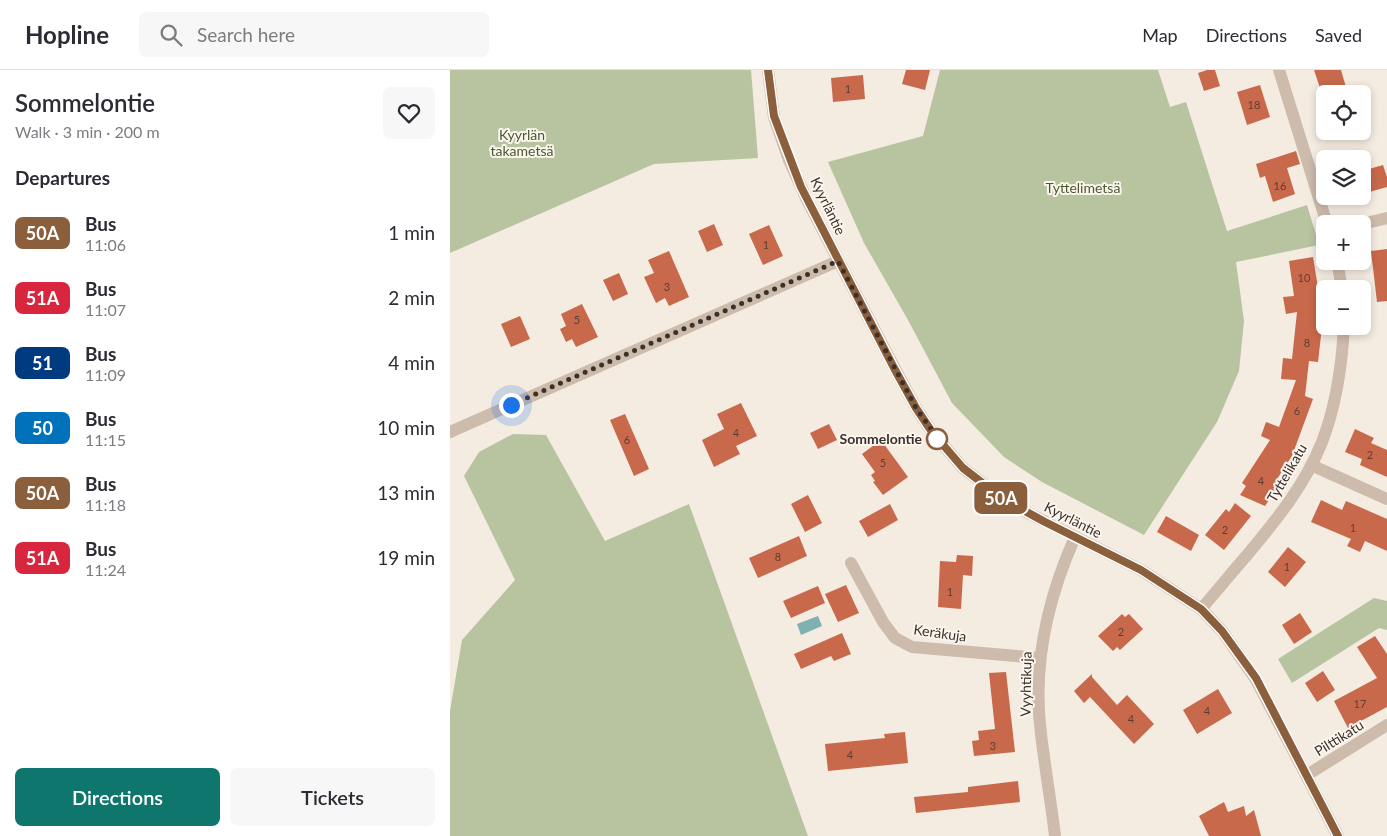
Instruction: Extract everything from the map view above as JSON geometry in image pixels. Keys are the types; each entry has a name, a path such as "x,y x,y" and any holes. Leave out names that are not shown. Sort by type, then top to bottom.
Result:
{"street":[{"name":"Kyyrläntie","path":"768,70 774,116 808,200 916,408 932,432 963,468 1003,499 1075,538 1141,570 1201,609 1222,631 1256,678 1338,836"},
{"path":"1279,70 1324,215"},
{"path":"1371,222 1387,218"},
{"path":"450,432 838,261"},
{"name":"Tyttelikatu","path":"1201,609 1289,503 1311,465 1322,443 1330,418 1340,374 1343,335"},
{"path":"1311,465 1387,499"},
{"name":"Vyyhtikuja","path":"1055,836 1040,732 1040,658 1051,599 1075,538"},
{"name":"Keräkuja","path":"851,563 883,622 895,638 912,647 1040,658"},
{"name":"Pilttikatu","path":"1307,775 1387,725"}],"green space":[{"name":"Kyyrlän takametsä","path":"450,70 751,70 758,158 654,164 450,253"},
{"name":"Tyttelimetsä","path":"940,70 1158,70 1170,107 1186,102 1227,231 1307,205 1316,235 1316,246 1236,262 1244,321 1239,371 1217,422 1144,535 1042,482 1004,457 952,403 864,243 828,162 923,136"},
{"path":"513,434 546,435 605,541 689,504 808,836 450,836 450,711 462,640 515,580 464,476 479,452"},
{"path":"1374,598 1387,601 1387,630 1379,628 1292,683 1278,659"}],"water":[{"path":"818,616 822,626 801,635 797,624"}],"building":[{"path":"906,70 930,70 925,90 902,84"},
{"path":"1215,70 1220,86 1204,91 1198,73"},
{"path":"1314,70 1341,70 1345,85 1319,85"},
{"path":"863,75 865,99 833,102 831,78"},
{"path":"1260,85 1270,117 1247,125 1237,92"},
{"path":"1296,151 1300,164 1287,168 1295,194 1273,202 1265,176 1260,178 1256,164"},
{"path":"1383,165 1387,177 1387,187 1371,191 1371,168"},
{"path":"714,224 723,245 707,252 698,231"},
{"path":"769,225 783,256 763,265 749,234"},
{"path":"1387,249 1387,301 1377,302 1371,251"},
{"path":"669,251 689,297 669,306 665,298 656,303 644,277 654,273 648,260"},
{"path":"1313,257 1317,280 1316,335 1321,335 1318,362 1309,361 1305,396 1313,399 1292,456 1277,479 1281,482 1265,506 1240,495 1246,486 1242,483 1270,440 1261,436 1266,422 1279,427 1296,380 1281,379 1283,358 1292,359 1297,312 1286,314 1283,297 1294,296 1289,261"},
{"path":"619,273 628,294 613,301 603,280"},
{"path":"582,304 598,337 576,347 572,339 566,342 560,329 566,326 561,314"},
{"path":"520,316 530,339 511,347 501,324"},
{"path":"741,403 757,436 736,446 740,454 714,467 702,440 724,429 717,414"},
{"path":"625,414 649,469 634,476 610,420"},
{"path":"829,424 837,440 818,449 810,433"},
{"path":"1355,429 1374,438 1371,443 1387,450 1387,477 1360,465 1362,459 1345,452"},
{"path":"881,440 908,477 883,495 873,482 875,481 871,475 875,472 862,454"},
{"path":"808,495 822,523 805,532 791,504"},
{"path":"1321,500 1342,510 1346,501 1387,519 1387,551 1365,541 1360,552 1347,546 1351,539 1311,522"},
{"path":"1235,503 1251,516 1224,550 1205,535 1226,509 1229,512"},
{"path":"890,504 898,520 868,537 859,521"},
{"path":"1166,516 1199,535 1191,551 1157,532"},
{"path":"799,536 807,556 758,578 749,558"},
{"path":"1288,547 1306,562 1285,587 1268,572"},
{"path":"957,555 973,556 972,576 963,575 961,609 938,607 940,561 956,562"},
{"path":"846,585 859,613 838,622 825,594"},
{"path":"818,586 825,603 791,618 783,601"},
{"path":"1300,613 1312,632 1294,644 1282,625"},
{"path":"1122,614 1125,617 1129,614 1143,629 1120,650 1117,647 1113,651 1098,636"},
{"path":"842,633 851,654 834,661 831,656 801,669 794,654"},
{"path":"1375,636 1387,654 1387,707 1348,728 1334,701 1377,678 1357,647"},
{"path":"1323,671 1335,690 1317,702 1305,683"},
{"path":"1006,672 1015,752 974,756 972,741 979,740 978,731 995,729 989,673"},
{"path":"1092,674 1092,677 1117,705 1127,695 1154,724 1134,744 1090,697 1084,703 1074,691"},
{"path":"1218,689 1232,713 1197,734 1183,710"},
{"path":"905,732 908,763 828,771 825,744 885,738 884,734"},
{"path":"1018,781 1020,802 916,813 914,797 968,792 968,787"},
{"path":"1224,802 1228,812 1244,806 1246,816 1254,810 1261,836 1209,836 1199,816"}],"bus line":[{"name":"50A","path":"768,70 774,116 789,160 801,187 894,368 916,408 932,432 963,468 1003,499 1141,570 1201,609 1222,631 1256,678 1338,836"}],"place":[{"name":"Sommelontie","path":"937,439"}],"route":[{"path":"511,405 838,261 916,408 941,443 937,439"}]}
